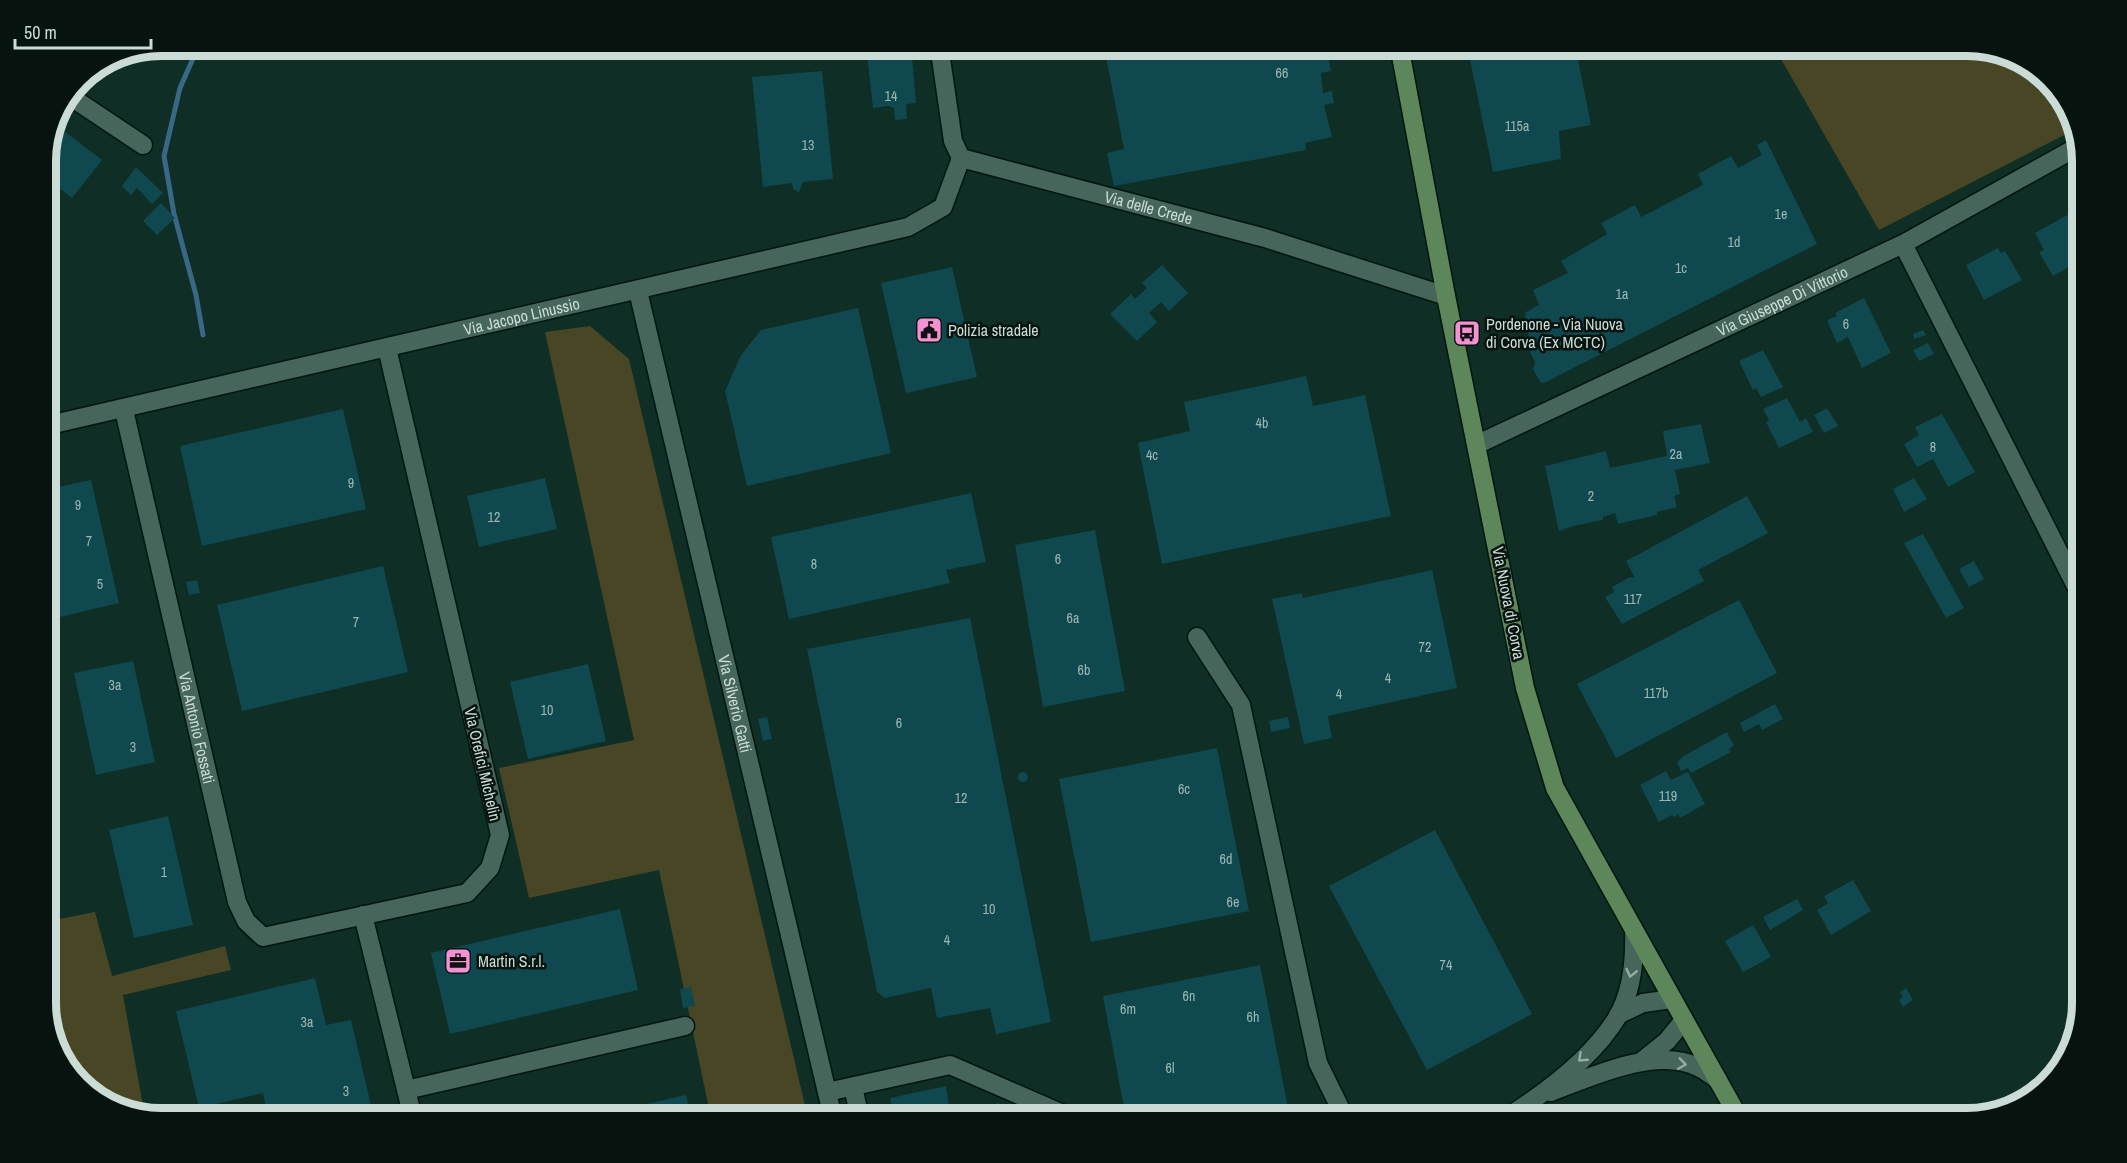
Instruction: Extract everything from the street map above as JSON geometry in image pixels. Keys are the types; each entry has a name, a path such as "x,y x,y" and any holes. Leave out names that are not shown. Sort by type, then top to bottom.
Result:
{"main road":[{"name":"Via Nuova di Corva","path":"1401,56 1446,296 1478,444 1525,688 1555,788 1733,1108"}],"street":[{"path":"941,56 953,141 961,159"},
{"path":"75,100 143,145"},
{"name":"Via Giuseppe Di Vittorio","path":"1478,444 1903,244 2071,151"},
{"name":"Via Jacopo Linussio","path":"56,424 124,410 908,227 943,207 961,159"},
{"name":"Via delle Crede","path":"961,159 1265,238 1446,296"},
{"path":"1903,244 2071,577"},
{"name":"Via Silverio Gatti","path":"638,291 831,1108"},
{"name":"Via Orefici Michelin","path":"363,915 467,892 490,868 500,835 387,348"},
{"name":"Via Antonio Fossati","path":"124,410 237,902 246,921 264,937 363,915"},
{"path":"1197,637 1241,705 1318,1063 1340,1108"},
{"path":"363,915 410,1108"},
{"path":"1522,1108 1541,1096 1589,1052 1618,1015 1635,957 1634,930"},
{"path":"1618,1015 1643,1004 1672,999"},
{"path":"1642,1061 1667,1041 1684,1020"},
{"path":"406,1090 685,1026"},
{"path":"1541,1096 1642,1061 1697,1066 1718,1080"},
{"path":"827,1092 950,1065 1049,1108"},
{"path":"853,1087 858,1108"}],"shaded area":[{"path":"1779,56 1980,56 2000,61 2025,73 2054,102 2067,133 1879,230"},
{"path":"590,326 629,359 806,1108 709,1108 659,870 529,898 499,768 634,740 545,332"},
{"path":"95,912 112,976 225,946 231,970 123,995 143,1106 114,1097 102,1090 82,1072 66,1049 56,1009 56,920"}],"building":[{"path":"867,56 912,56 916,103 906,104 907,119 895,120 894,108 888,106 873,108"},
{"path":"1106,56 1328,56 1331,71 1321,73 1323,93 1332,91 1334,103 1324,105 1332,137 1305,143 1306,150 1114,186 1107,153 1124,149"},
{"path":"1469,56 1577,56 1591,125 1559,131 1561,159 1493,172"},
{"path":"822,71 833,179 803,182 799,192 793,189 792,183 763,187 752,77"},
{"path":"64,131 102,160 72,198 56,186 58,139"},
{"path":"1766,140 1817,244 1544,383 1540,382 1533,369 1535,362 1530,352 1533,346 1528,334 1531,330 1525,317 1526,312 1539,305 1533,290 1568,273 1561,261 1607,234 1601,223 1635,205 1641,217 1703,185 1698,174 1731,156 1738,168 1762,155 1757,145"},
{"path":"136,167 163,193 152,204 137,188 131,195 122,186"},
{"path":"161,203 175,218 157,235 143,221"},
{"path":"2071,213 2071,266 2053,276 2039,252 2044,250 2035,233"},
{"path":"1998,248 2001,253 2005,251 2022,280 1984,300 1966,265"},
{"path":"1162,265 1188,293 1169,311 1161,302 1149,313 1157,322 1137,341 1110,314 1131,294 1135,299 1147,288 1142,283"},
{"name":"Polizia stradale","path":"952,267 977,377 906,393 881,283"},
{"path":"1864,298 1891,353 1862,368 1848,337 1837,343 1827,320 1837,316 1835,313"},
{"path":"858,308 891,453 747,486 725,391 741,355 761,330"},
{"path":"1923,330 1926,335 1914,339 1913,334"},
{"path":"1928,343 1934,354 1919,361 1913,350"},
{"path":"1763,350 1783,387 1761,397 1756,388 1753,390 1739,361"},
{"path":"1306,376 1313,406 1365,395 1391,516 1162,564 1138,443 1190,431 1184,402"},
{"path":"1787,398 1800,422 1806,418 1813,432 1779,448 1766,422 1769,420 1763,409"},
{"path":"1827,408 1838,426 1824,433 1814,415"},
{"path":"343,409 366,509 202,546 180,446"},
{"path":"1942,414 1975,472 1948,487 1933,459 1917,467 1904,444 1919,435 1915,427"},
{"path":"1701,424 1710,463 1675,470 1680,494 1674,496 1677,507 1657,512 1657,515 1618,524 1615,513 1603,517 1603,520 1559,531 1545,466 1606,451 1610,468 1667,456 1663,431"},
{"path":"545,478 557,529 479,547 467,496"},
{"path":"1914,478 1927,499 1904,512 1893,489"},
{"path":"91,480 119,603 60,617 56,599 56,488"},
{"path":"971,493 986,562 946,570 950,583 789,619 771,537"},
{"path":"1747,496 1768,533 1698,570 1704,581 1622,624 1605,597 1614,592 1612,587 1630,577 1635,578 1626,561"},
{"path":"1095,530 1125,691 1043,707 1015,545"},
{"path":"1923,534 1964,608 1946,618 1904,543"},
{"path":"1974,561 1984,579 1969,587 1959,569"},
{"path":"383,566 408,672 242,711 217,605"},
{"path":"1432,570 1457,688 1328,716 1332,738 1304,744 1272,599 1302,593 1303,598"},
{"path":"197,580 200,593 189,595 186,582"},
{"path":"1739,600 1777,673 1616,758 1577,684"},
{"path":"970,618 1051,1022 996,1034 990,1008 937,1018 931,988 885,998 877,992 807,649"},
{"path":"133,661 155,762 96,775 74,673"},
{"path":"588,664 606,741 528,759 510,682"},
{"path":"1775,704 1783,719 1762,730 1759,724 1744,732 1740,723"},
{"path":"767,717 772,739 763,741 758,719"},
{"path":"1288,717 1290,728 1271,732 1269,721"},
{"path":"1727,732 1734,746 1729,749 1731,752 1691,773 1688,768 1681,771 1677,763 1682,757"},
{"path":"1217,748 1249,911 1091,942 1059,779"},
{"path":"1666,771 1671,780 1688,772 1705,804 1680,818 1678,814 1674,817 1672,815 1659,822 1640,785"},
{"path":"1023,772 1027,773 1027,781 1023,782 1019,781 1018,777 1019,773"},
{"path":"168,816 193,925 134,938 109,830"},
{"path":"1435,830 1532,1014 1427,1070 1329,886"},
{"path":"1853,880 1871,911 1831,935 1817,910 1828,903 1824,896"},
{"path":"1797,899 1803,910 1770,930 1763,917"},
{"path":"620,909 638,990 450,1034 431,953"},
{"path":"1753,925 1771,957 1743,972 1725,941"},
{"path":"1260,965 1288,1108 1124,1108 1103,996"},
{"path":"315,978 326,1025 351,1020 372,1108 266,1108 263,1093 199,1108 176,1011"},
{"path":"691,987 695,1006 683,1008 680,989"},
{"path":"1906,988 1913,1000 1903,1007 1899,1000 1903,997 1900,992"},
{"path":"946,1086 949,1108 892,1108 890,1098"},
{"path":"686,1095 689,1108 629,1108"},
{"path":"999,1103 1000,1108 977,1108"}],"waterway":[{"path":"194,56 180,88 164,156 174,214 196,295 203,335"}],"place":[{"name":"Polizia stradale","path":"929,330"},
{"name":"Pordenone - Via Nuova di Corva (Ex MCTC)","path":"1467,333"},
{"name":"Martin S.r.l.","path":"458,961"}]}
